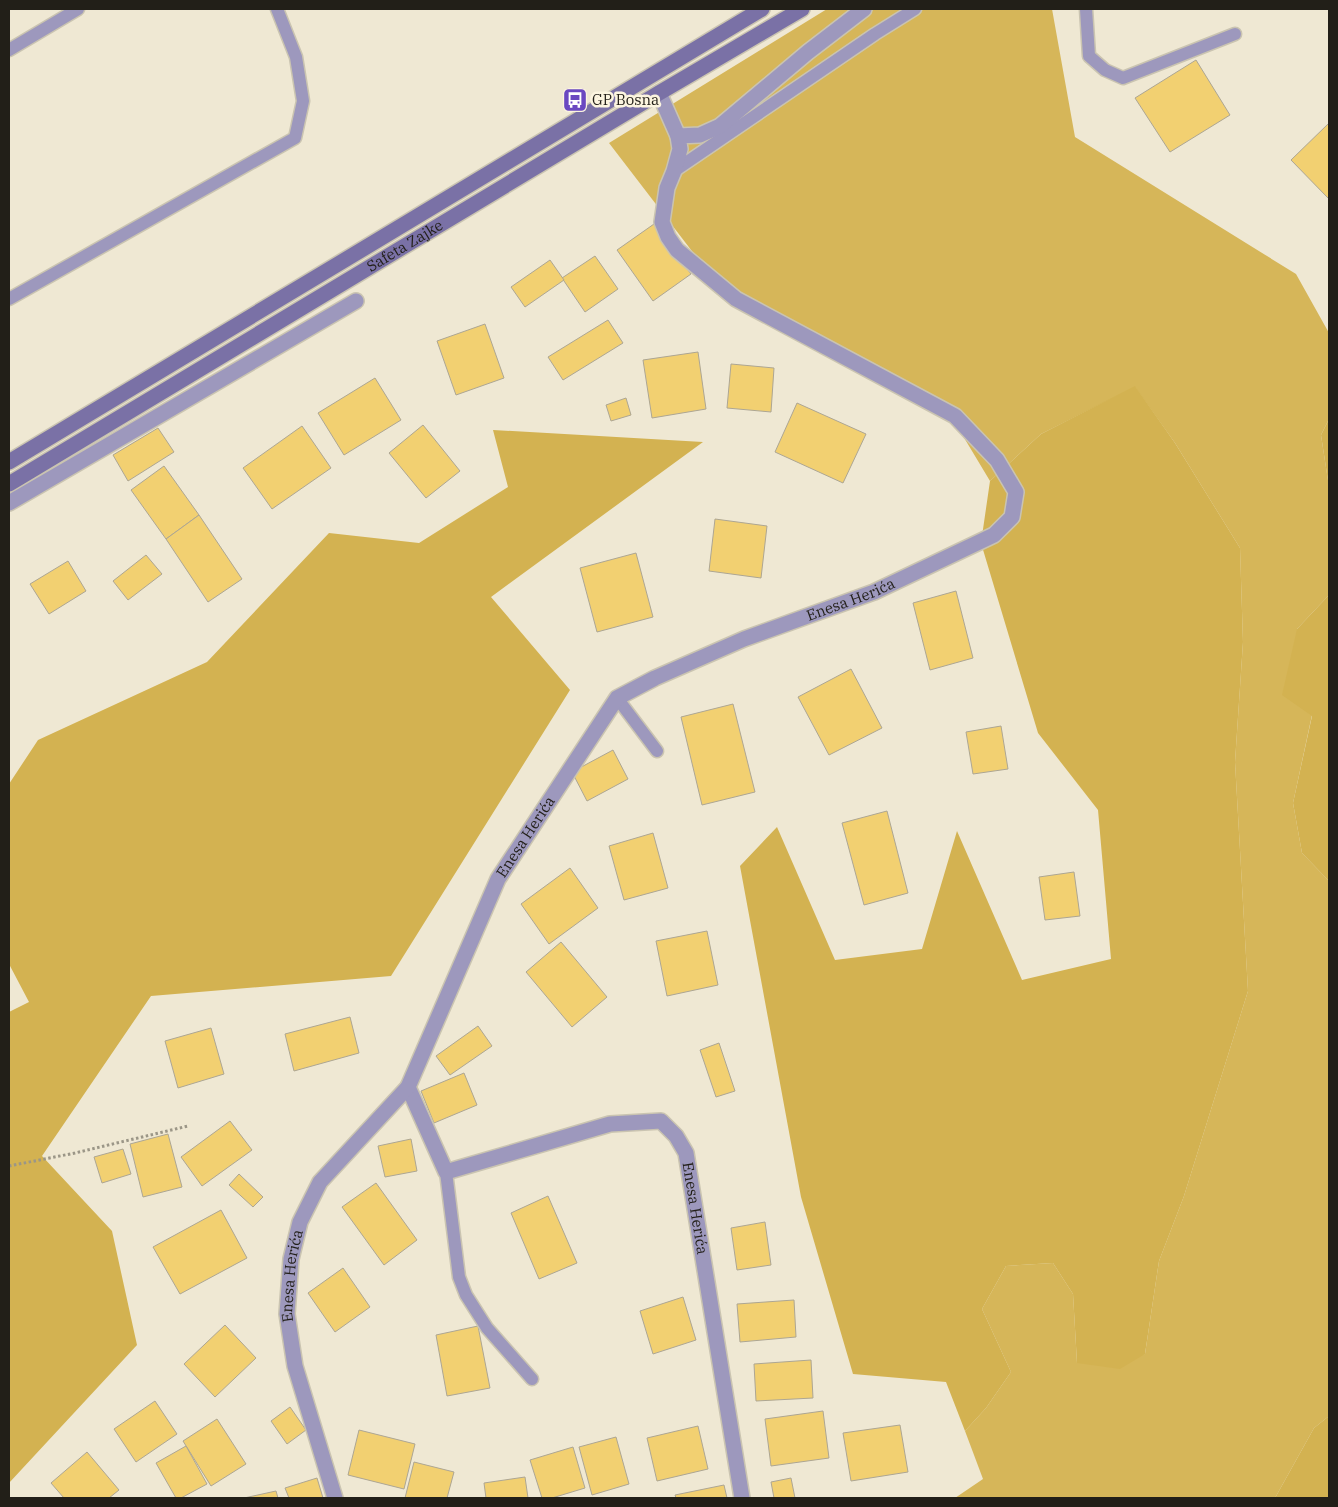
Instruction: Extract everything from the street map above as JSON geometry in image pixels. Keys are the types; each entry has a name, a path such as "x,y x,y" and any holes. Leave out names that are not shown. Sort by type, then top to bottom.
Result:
{"main road":[{"name":"Safeta Zajke","path":"9,462 762,9"},
{"name":"Safeta Zajke","path":"9,484 802,9"}],"street":[{"path":"659,93 678,136 700,135 720,126 808,52 864,9"},
{"name":"Enesa Herića","path":"336,1498 295,1366 287,1314 290,1259 300,1222 320,1182 408,1087 498,879 617,698 655,678 744,639 874,592 994,534 1012,517 1016,492 997,460 955,416 736,299 677,250 668,237 662,222 667,188 680,149 678,136"},
{"path":"9,503 356,301"},
{"path":"408,1087 446,1172"},
{"name":"Enesa Herića","path":"446,1172 610,1124 661,1121 676,1136 686,1153 742,1498"}],"lane":[{"path":"9,50 78,9"},
{"path":"9,298 295,138 302,101 296,57 277,9"},
{"path":"674,171 875,34 915,9"},
{"path":"1086,9 1089,56 1105,70 1123,78 1235,34"},
{"path":"617,698 657,752"},
{"path":"446,1172 459,1277 466,1295 487,1328 532,1379"}],"path":[{"path":"9,1166 75,1153 188,1126"}],"shaded area":[{"path":"827,9 1052,9 1075,137 1296,274 1329,333 1329,419 1321,435 1329,487 1329,595 1297,629 1312,715 1293,803 1302,853 1329,881 1329,1416 1314,1428 1275,1498 955,1498 983,1479 965,1431 986,1408 1011,1372 982,1309 1006,1266 1053,1263 1073,1294 1077,1363 1145,1354 1159,1261 1184,1196 1248,991 1235,762 1243,642 1240,548 1175,443 1135,387 1041,434 990,481 948,411 731,302 609,143"},
{"path":"1135,386 1175,443 1240,548 1243,642 1235,762 1248,991 1184,1196 1159,1261 1145,1354 1120,1369 1077,1363 1073,1294 1053,1263 1006,1266 982,1309 1011,1372 986,1408 965,1431 946,1382 853,1374 801,1197 740,866 777,827 835,960 922,949 957,831 1022,980 1111,959 1098,810 1038,733 981,543 990,481 1041,434"},
{"path":"1329,419 1329,487 1321,435"},
{"path":"493,430 703,442 491,597 570,690 391,976 151,996 42,1156 112,1231 137,1345 9,1483 9,1012 29,1002 9,964 9,784 38,740 207,662 329,533 419,543 508,487"},
{"path":"1329,595 1329,881 1302,853 1293,803 1312,716 1282,695 1297,629"},
{"path":"1329,1416 1329,1498 1275,1498 1314,1428"}],"building":[{"path":"1196,60 1230,115 1170,152 1135,98"},
{"path":"1328,124 1329,196 1328,198 1291,160"},
{"path":"654,224 691,274 653,301 617,250"},
{"path":"595,256 618,289 585,312 562,278"},
{"path":"550,260 564,280 525,307 511,287"},
{"path":"608,320 623,343 563,380 548,357"},
{"path":"485,324 504,378 456,395 437,341"},
{"path":"698,352 706,409 652,418 643,360"},
{"path":"731,364 774,368 771,412 727,408"},
{"path":"375,378 401,420 344,455 318,413"},
{"path":"626,398 631,415 611,421 606,405"},
{"path":"797,403 866,434 843,483 775,452"},
{"path":"423,425 460,471 426,498 389,453"},
{"path":"302,426 331,468 272,509 243,468"},
{"path":"158,428 174,452 128,481 113,455"},
{"path":"164,466 199,515 166,539 131,490"},
{"path":"199,515 242,579 208,602 166,539"},
{"path":"715,519 767,526 761,578 709,571"},
{"path":"636,553 653,617 597,632 580,568"},
{"path":"146,555 162,574 128,600 113,581"},
{"path":"68,561 86,591 49,614 30,584"},
{"path":"956,591 973,658 930,670 913,603"},
{"path":"851,669 882,728 829,755 798,697"},
{"path":"733,704 755,792 702,805 681,717"},
{"path":"1001,726 1008,769 973,774 966,732"},
{"path":"613,750 628,779 587,801 572,772"},
{"path":"887,811 908,893 864,905 842,823"},
{"path":"653,833 668,888 624,900 609,846"},
{"path":"570,868 598,908 549,944 521,904"},
{"path":"1074,872 1080,916 1045,920 1039,877"},
{"path":"707,931 718,985 667,996 656,941"},
{"path":"561,942 607,997 572,1027 526,972"},
{"path":"350,1017 359,1053 294,1071 285,1034"},
{"path":"478,1026 492,1046 450,1075 436,1056"},
{"path":"211,1028 224,1074 178,1088 165,1041"},
{"path":"719,1043 735,1091 716,1097 700,1050"},
{"path":"464,1073 477,1105 434,1123 421,1091"},
{"path":"230,1121 252,1150 202,1186 181,1157"},
{"path":"168,1134 182,1187 143,1197 130,1144"},
{"path":"411,1139 417,1171 385,1177 378,1146"},
{"path":"123,1149 131,1174 102,1183 94,1157"},
{"path":"239,1174 263,1197 253,1207 229,1185"},
{"path":"376,1183 417,1240 384,1265 342,1207"},
{"path":"548,1196 577,1263 539,1279 511,1213"},
{"path":"221,1210 247,1258 180,1294 153,1247"},
{"path":"765,1222 771,1265 737,1270 731,1228"},
{"path":"343,1268 370,1307 335,1332 308,1293"},
{"path":"683,1297 696,1340 653,1354 640,1311"},
{"path":"794,1300 796,1337 740,1342 737,1304"},
{"path":"225,1325 256,1358 215,1397 184,1364"},
{"path":"478,1326 490,1388 447,1396 436,1335"},
{"path":"811,1360 813,1398 756,1401 754,1364"},
{"path":"155,1401 177,1434 136,1462 114,1429"},
{"path":"290,1407 306,1430 287,1444 271,1421"},
{"path":"823,1411 829,1458 771,1466 765,1419"},
{"path":"217,1419 246,1464 211,1486 183,1441"},
{"path":"900,1425 908,1472 851,1481 843,1433"},
{"path":"698,1426 708,1469 657,1481 647,1438"},
{"path":"359,1430 415,1444 404,1489 348,1475"},
{"path":"616,1437 629,1484 592,1495 579,1447"},
{"path":"186,1446 207,1484 181,1498 176,1498 156,1463"},
{"path":"573,1447 585,1488 552,1498 542,1498 530,1460"},
{"path":"87,1452 119,1490 109,1498 64,1498 51,1483"},
{"path":"414,1462 454,1472 447,1498 405,1498"},
{"path":"525,1477 528,1498 486,1498 484,1483"},
{"path":"317,1478 323,1498 289,1498 285,1488"},
{"path":"791,1478 795,1498 774,1498 771,1482"},
{"path":"724,1485 727,1498 676,1498 675,1495"},
{"path":"276,1491 278,1498 244,1498"}],"place":[{"name":"GP Bosna","path":"575,100"}]}
